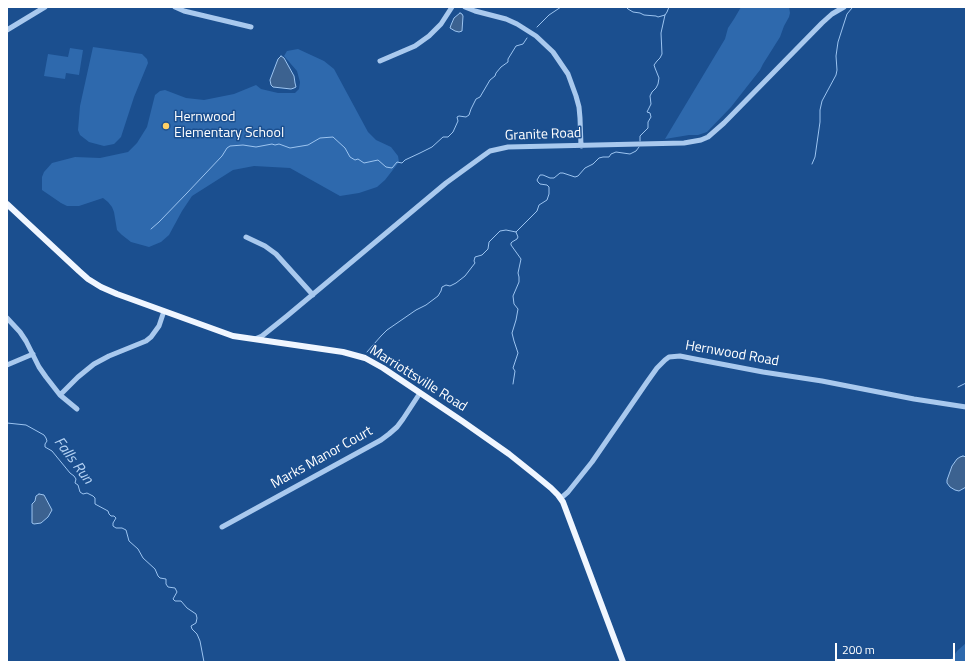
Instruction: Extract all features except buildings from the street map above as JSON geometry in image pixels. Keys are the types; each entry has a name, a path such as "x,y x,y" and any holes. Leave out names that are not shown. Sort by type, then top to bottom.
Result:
{"main road":[{"name":"Marriottsville Road","path":"7,204 78,271 88,279 111,292 239,337 343,352 360,356 378,365 509,454 538,476 561,498 571,521 623,662"}],"street":[{"path":"7,30 45,7"},
{"path":"175,7 184,11 251,27"},
{"path":"380,61 415,46 429,36 441,24 452,7"},
{"path":"465,7 501,17 517,24 536,36 553,52 568,74 575,93 579,107 581,146"},
{"name":"Granite Road","path":"255,339 266,333 440,188 490,152 508,147 684,143 694,142 708,137 724,123 822,23 832,14 844,7"},
{"path":"246,236 265,246 276,254 312,295"},
{"path":"60,394 94,364 109,356 146,341 159,326 164,311"},
{"path":"7,318 26,341 46,377 60,394 77,409"},
{"path":"7,365 33,354"},
{"name":"Hernwood Road","path":"561,498 568,492 592,462 657,368 669,357 680,356 914,399 966,407"},
{"name":"Marks Manor Court","path":"222,527 381,440 397,427 420,393"}],"shaded area":[{"path":"741,7 789,7 790,13 780,37 760,70 731,107 707,132 698,135 665,139 725,39 728,28"},
{"path":"460,13 463,16 462,31 459,32 450,28 454,18"},
{"path":"93,47 142,54 147,59 148,63 134,97 121,137 114,144 104,146 89,142 80,135 78,130 80,106"},
{"path":"70,48 83,50 79,75 66,73 65,79 44,76 48,54 68,57"},
{"path":"298,49 324,61 334,69 368,132 376,140 391,147 398,156 399,162 385,180 377,187 359,193 340,196 290,168 254,166 233,170 192,196 169,235 161,242 149,247 131,242 117,230 112,207 103,198 79,206 67,206 42,190 42,177 44,172 52,163 75,157 100,158 128,152 137,143 147,127 155,95 160,91 165,90 186,98 204,100 234,94 256,85 261,89 278,93 295,93 299,89 300,82 297,71 284,56 287,51"},
{"path":"281,56 284,58 294,76 296,87 294,88 273,87 271,85 270,80 278,59"},
{"path":"963,456 966,457 966,487 959,491 950,487 947,480 952,466 957,459"},
{"path":"39,494 44,495 52,510 48,517 41,523 34,524 32,523 32,504 35,501 36,496"},
{"path":"966,643 966,662 949,662 957,651"}],"waterway":[{"path":"537,27 549,15 561,7"},
{"path":"626,7 633,12 658,17 665,15 669,7"},
{"path":"812,164 815,157 822,101 836,75 838,42 847,14 852,8"},
{"path":"640,141 640,136 648,128 648,122 651,117 650,113 647,112 651,104 650,96 658,84 659,78 654,65 662,54 661,33 665,15"},
{"path":"151,229 187,193 230,146 243,145 256,147 279,144 290,148 308,145 320,138 333,137 345,148 350,157 355,160 358,159 364,163 378,160 386,167 392,168 397,162 402,163 405,160 432,147 443,137 448,137 453,132 458,121 457,117 466,117 469,115 476,99 480,97 490,80 495,76 501,67 508,62 508,59 516,46 523,44 527,38"},
{"path":"367,352 387,330 438,296 442,287 446,285 450,286 465,276 475,263 475,257 482,255 488,249 489,242 500,231 506,230 516,232 537,211 539,205 547,200 549,194 549,187 547,185 540,184 537,180 540,175 554,178 560,173 563,173 575,177 599,158 609,157 611,154 616,152 630,154 636,151 639,147"},
{"path":"513,384 515,371 513,368 518,353 512,333 518,309 514,304 513,296 519,282 518,273 521,259 511,245 511,243 518,237 516,232"},
{"path":"958,387 966,383"},
{"name":"Falls Run","path":"7,423 26,425 44,435 47,441 45,447 52,451 74,476 76,479 75,483 78,485 80,492 93,496 95,498 95,504 108,511 111,516 116,518 113,526 126,530 129,541 138,549 143,558 155,569 158,576 166,579 166,584 168,587 175,588 177,592 173,599 175,601 181,601 187,608 196,614 196,623 191,626 200,641 204,662"}],"place":[{"name":"Hernwood Elementary School","path":"166,126"}]}
